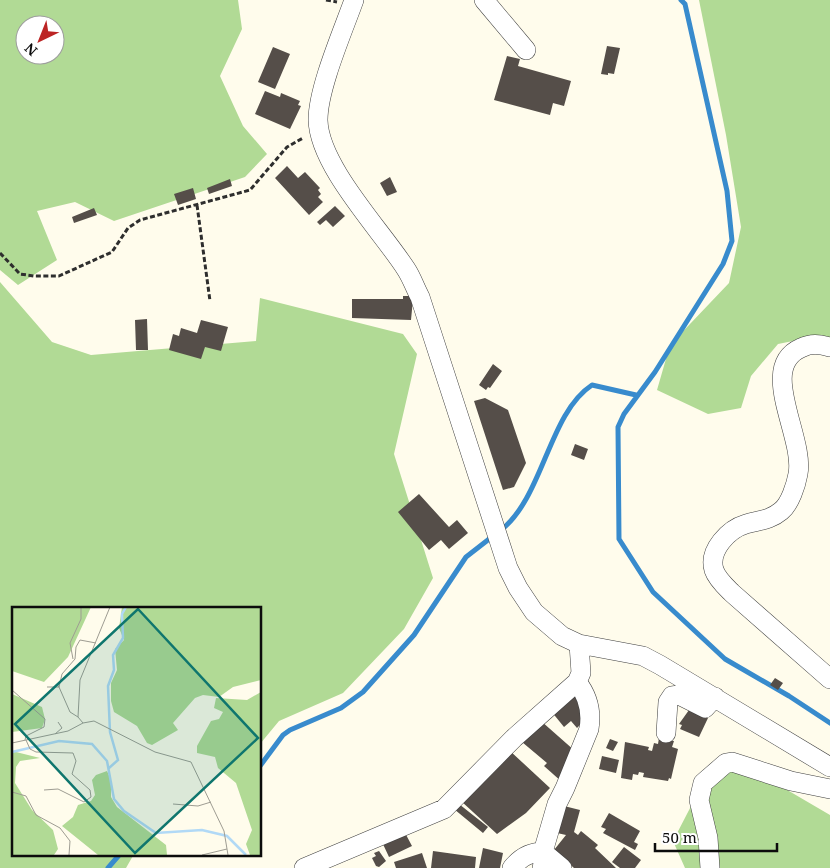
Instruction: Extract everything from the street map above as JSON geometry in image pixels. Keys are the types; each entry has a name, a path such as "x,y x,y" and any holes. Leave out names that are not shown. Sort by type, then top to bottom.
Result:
{"street":[{"path":"354,0 320,101 320,139 331,164 408,271 420,297 494,526 518,588 534,612 562,636 579,644 643,656 830,767"},
{"path":"484,0 526,50"},
{"path":"830,347 820,344 808,345 796,350 784,362 781,378 783,400 791,421 799,458 798,474 791,495 783,510 772,518 746,524 730,531 718,548 714,558 713,569 720,582 830,679"},
{"path":"304,868 444,810 514,738 577,682 581,673 579,644"},
{"path":"543,860 557,804 565,788 590,720 588,701 577,682"},
{"path":"666,732 668,702 672,696 679,695 704,708 714,697"},
{"path":"710,868 711,856 699,800 700,791 703,783 726,763 741,763 791,781 830,789"},
{"path":"512,868 525,856 543,860 562,868"}],"path":[{"path":"0,253 20,274 59,276 112,252 128,228 140,220 250,190 287,146 319,129"},
{"path":"197,205 210,301"}],"green space":[{"path":"0,0 238,0 242,29 220,76 243,126 267,154 245,177 114,221 75,202 37,211 57,260 18,285 0,270"},
{"path":"699,0 830,0 830,346 813,337 778,344 751,376 741,408 708,414 657,390 670,345 729,283 741,227 726,135"},
{"path":"0,282 52,342 91,355 256,341 260,298 403,334 417,354 394,454 433,578 404,629 343,693 279,721 261,743 261,607 12,607 12,856 133,856 126,868 0,868"},
{"path":"741,763 830,815 830,868 685,868 673,841 703,783"}],"building":[{"path":"607,46 620,48 614,74 608,73 608,75 601,74"},
{"path":"273,47 290,54 275,89 258,82"},
{"path":"507,56 520,59 518,66 571,81 564,106 553,103 550,115 494,100"},
{"path":"265,91 280,97 281,93 300,101 298,105 301,106 290,129 255,114"},
{"path":"287,166 298,178 305,172 320,188 318,190 321,194 318,197 323,202 309,215 275,178"},
{"path":"390,177 397,192 387,196 380,183"},
{"path":"230,179 232,186 209,194 207,188"},
{"path":"193,188 196,199 178,205 174,194"},
{"path":"335,206 345,216 333,227 326,220 320,225 317,222"},
{"path":"94,208 97,215 74,223 72,217"},
{"path":"403,296 411,296 413,299 411,320 352,318 352,299 403,299"},
{"path":"147,319 148,350 136,350 135,320"},
{"path":"201,320 228,327 221,351 205,347 201,359 169,350 173,334 179,336 181,328 197,333"},
{"path":"493,364 502,371 490,388 488,387 486,390 479,385"},
{"path":"485,398 508,410 526,463 514,487 503,490 474,401"},
{"path":"575,444 588,449 584,460 571,455"},
{"path":"419,494 449,527 457,520 468,533 449,549 441,540 429,550 398,512"},
{"path":"775,678 783,683 778,690 770,685"},
{"path":"572,693 584,707 581,724 577,728 571,721 564,727 551,711"},
{"path":"689,710 708,718 699,737 680,729 682,725 679,724"},
{"path":"541,721 575,751 562,782 544,766 547,763 522,742"},
{"path":"659,738 674,741 672,747 678,749 671,779 669,778 668,781 643,777 644,773 639,772 638,775 633,774 632,780 621,778 625,742 649,747 648,750 652,751 654,743 658,744"},
{"path":"610,739 618,742 613,751 606,748"},
{"path":"509,750 550,788 526,813 497,834 461,801"},
{"path":"602,756 619,760 616,773 599,769"},
{"path":"459,804 488,827 483,833 454,809"},
{"path":"564,806 580,810 574,832 578,835 581,831 598,845 595,848 616,868 574,868 554,850 566,835 557,833"},
{"path":"609,813 640,831 634,842 638,844 635,850 603,833 606,829 601,827"},
{"path":"404,831 412,846 389,857 382,842"},
{"path":"624,847 641,860 635,868 620,868 612,862"},
{"path":"483,848 503,853 500,868 479,868"},
{"path":"379,851 386,861 379,867 376,866 372,858 376,856 374,853"},
{"path":"433,851 476,857 475,868 431,868"},
{"path":"422,853 427,868 396,868 394,862"}],"waterway":[{"path":"681,0 685,4 727,191 732,241 723,264 655,372 624,414 618,427 619,539 653,592 725,659 789,696 830,723"},
{"path":"500,531 515,516 527,498 555,435 565,415 577,398 592,385 636,395"},
{"path":"261,765 283,735 290,730 341,708 363,692 414,635 466,557 493,536"},
{"path":"108,868 118,856"}]}
